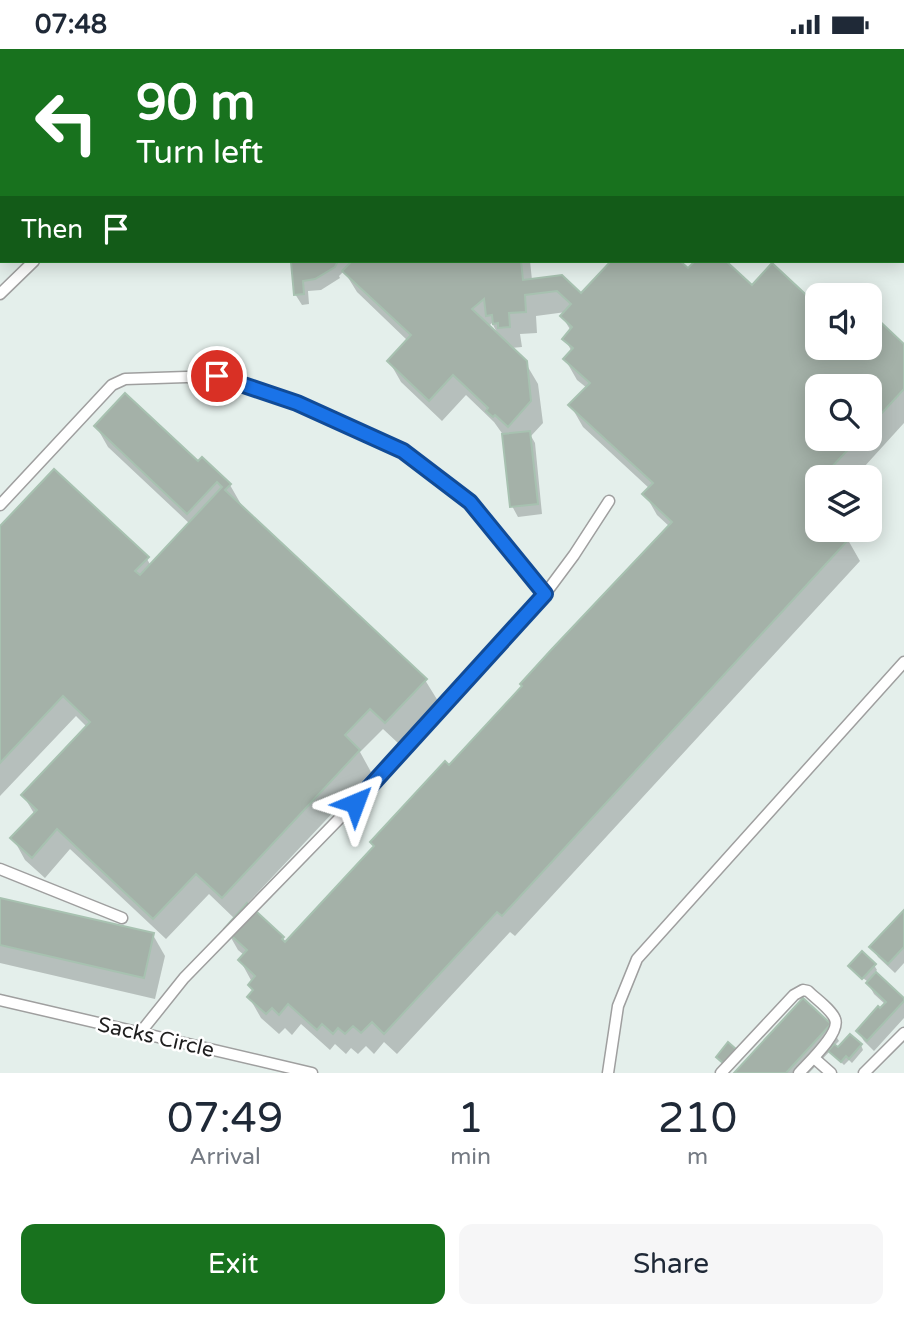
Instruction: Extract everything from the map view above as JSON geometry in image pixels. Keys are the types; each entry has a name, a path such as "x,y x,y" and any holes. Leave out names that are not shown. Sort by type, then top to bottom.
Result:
{"lane":[{"path":"0,294 32,263"},
{"path":"0,505 113,385 125,379 217,376 297,403 403,451 470,502 545,594"},
{"path":"140,1033 184,978 374,783 545,594 609,501"},
{"path":"608,1073 618,1006 637,959 904,662"},
{"path":"0,869 122,918"},
{"path":"721,1073 799,991 808,991 836,1021 833,1034 799,1073"},
{"name":"Sacks Circle","path":"0,1000 313,1073"},
{"path":"867,1072 904,1033"},
{"path":"814,1058 831,1073"}],"building":[{"path":"291,263 337,263 315,279 303,281 304,294 294,295"},
{"path":"350,263 521,263 523,280 562,275 581,293 609,263 682,263 688,268 693,263 728,263 752,285 772,263 805,294 805,360 882,360 882,323 904,344 904,389 882,413 882,374 805,374 805,451 847,451 834,465 805,465 805,542 846,542 502,916 497,912 384,1034 372,1022 361,1033 353,1026 345,1034 338,1028 333,1034 322,1024 317,1030 288,1004 279,1015 272,1008 266,1014 247,997 253,990 248,985 255,976 238,960 247,950 224,929 247,903 284,937 282,939 285,942 374,846 370,842 445,761 449,765 522,686 520,684 551,650 672,522 642,494 653,483 568,405 590,383 563,359 573,348 562,339 572,327 560,316 571,304 557,291 525,295 526,312 509,313 510,327 498,328 498,323 493,324 492,315 486,316 484,299 472,309 527,361 531,401 508,427 486,411 488,408 453,375 429,401 387,361 411,335 342,271"},
{"path":"125,393 198,461 202,457 231,484 225,490 427,679 385,723 370,709 345,735 360,750 222,898 196,874 153,919 57,829 32,858 10,838 37,810 21,795 90,722 63,696 0,763 0,526 54,469 149,557 135,571 140,575 222,487 217,482 187,514 94,426"},
{"path":"530,431 538,504 510,507 502,434"},
{"path":"0,898 154,933 144,978 0,945"},
{"path":"904,910 904,947 888,964 869,947"},
{"path":"862,951 876,964 862,979 848,966"},
{"path":"876,972 904,1001 867,1041 856,1031 878,1006 880,1008 886,1002 866,983"},
{"path":"803,998 831,1024 786,1073 734,1073"},
{"path":"850,1034 862,1044 849,1059 846,1056 841,1062 828,1051 834,1044 838,1047"},
{"path":"728,1042 736,1049 723,1063 716,1057"}],"route":[{"path":"217,376 297,403 403,451 470,502 545,594 355,803"}]}
